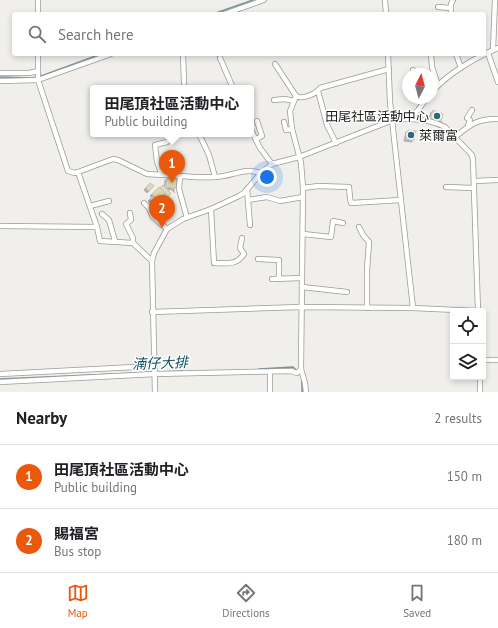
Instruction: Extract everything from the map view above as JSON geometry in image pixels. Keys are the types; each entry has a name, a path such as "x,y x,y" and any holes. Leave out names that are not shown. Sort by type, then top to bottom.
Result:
{"street":[{"path":"38,0 38,12"},
{"path":"230,12 264,0"},
{"path":"385,0 386,12"},
{"path":"451,12 453,0"},
{"path":"495,0 491,52 498,82"},
{"path":"438,8 451,8"},
{"path":"486,55 498,48"},
{"path":"38,56 38,80 68,171 74,173 78,172 113,159 147,174 215,177 227,176 247,170 260,173"},
{"path":"0,81 38,80 105,56"},
{"path":"183,56 184,83"},
{"path":"388,56 390,102 413,308"},
{"path":"431,56 432,68"},
{"path":"457,56 461,68"},
{"path":"438,86 461,68 484,56"},
{"path":"220,58 232,85"},
{"path":"275,64 298,98 318,91 320,88 389,69"},
{"path":"0,73 29,73 38,71"},
{"path":"318,91 328,125 336,142"},
{"path":"296,96 290,111 292,129 301,163 303,188 299,371 305,383 306,392"},
{"path":"274,100 285,99 294,101"},
{"path":"409,118 418,110 422,104"},
{"path":"468,126 470,120 467,118 472,110"},
{"path":"155,392 152,261 154,253 167,229 183,218 211,209 239,196 260,173 272,164 299,157 392,120 409,118 440,124 445,127 472,155 478,308"},
{"path":"455,137 468,126 479,120 488,118 498,119"},
{"path":"256,139 262,136 257,121"},
{"path":"284,122 286,130 292,129"},
{"path":"254,135 260,148 272,164"},
{"path":"200,137 209,155 215,177"},
{"path":"162,175 157,162 155,145 167,142"},
{"path":"78,172 97,227 100,241 133,243 152,261"},
{"path":"180,176 179,189 183,218"},
{"path":"474,181 498,180"},
{"path":"303,188 318,186 349,187 351,203 401,200"},
{"path":"446,187 474,188"},
{"path":"247,189 250,226"},
{"path":"248,200 267,197 280,202 303,197"},
{"path":"90,206 109,201"},
{"path":"144,203 149,208 153,217 167,229"},
{"path":"211,209 214,263 233,263 240,260 244,254 240,248 242,238"},
{"path":"130,213 131,220 126,224 133,238 133,243"},
{"path":"102,214 109,220 115,241"},
{"path":"303,234 331,237 333,221 343,223"},
{"path":"0,226 97,227"},
{"path":"359,228 369,242 367,308"},
{"path":"258,260 279,260 279,279"},
{"path":"272,279 302,278"},
{"path":"302,287 347,292"},
{"path":"152,312 301,307 450,310"},
{"path":"486,360 498,360"},
{"path":"0,382 154,371"},
{"path":"0,374 154,371 299,371"},
{"path":"270,372 270,392"},
{"path":"480,380 480,392"}],"path":[{"path":"173,190 176,196"}],"building":[{"name":"田尾社區活動中心","path":"433,110 443,114 441,122 430,119"},
{"name":"萊爾富","path":"408,130 416,131 414,140 406,139"},
{"path":"167,178 177,179 176,188 166,187"},
{"path":"150,183 154,186 149,191 146,188"},
{"path":"163,185 171,193 168,197 160,188"},
{"path":"159,187 165,193 158,200 152,194"},
{"path":"153,196 162,203 158,207 150,199"},
{"path":"168,197 171,199 165,206 162,203"},
{"path":"162,204 165,207 162,210 159,207"}],"waterway":[{"path":"219,12 253,0"},
{"path":"0,77 32,78 96,56"},
{"name":"湳仔大排","path":"259,369 293,367 296,370"},
{"name":"湳仔大排","path":"0,379 183,371"},
{"name":"湳仔大排","path":"299,373 302,376 302,392"}],"place":[{"name":"田尾社區活動中心","path":"437,116"},
{"name":"萊爾富","path":"411,135"},
{"name":"田尾頂社區活動中心","path":"172,183"},
{"name":"賜福宮","path":"162,228"}]}
